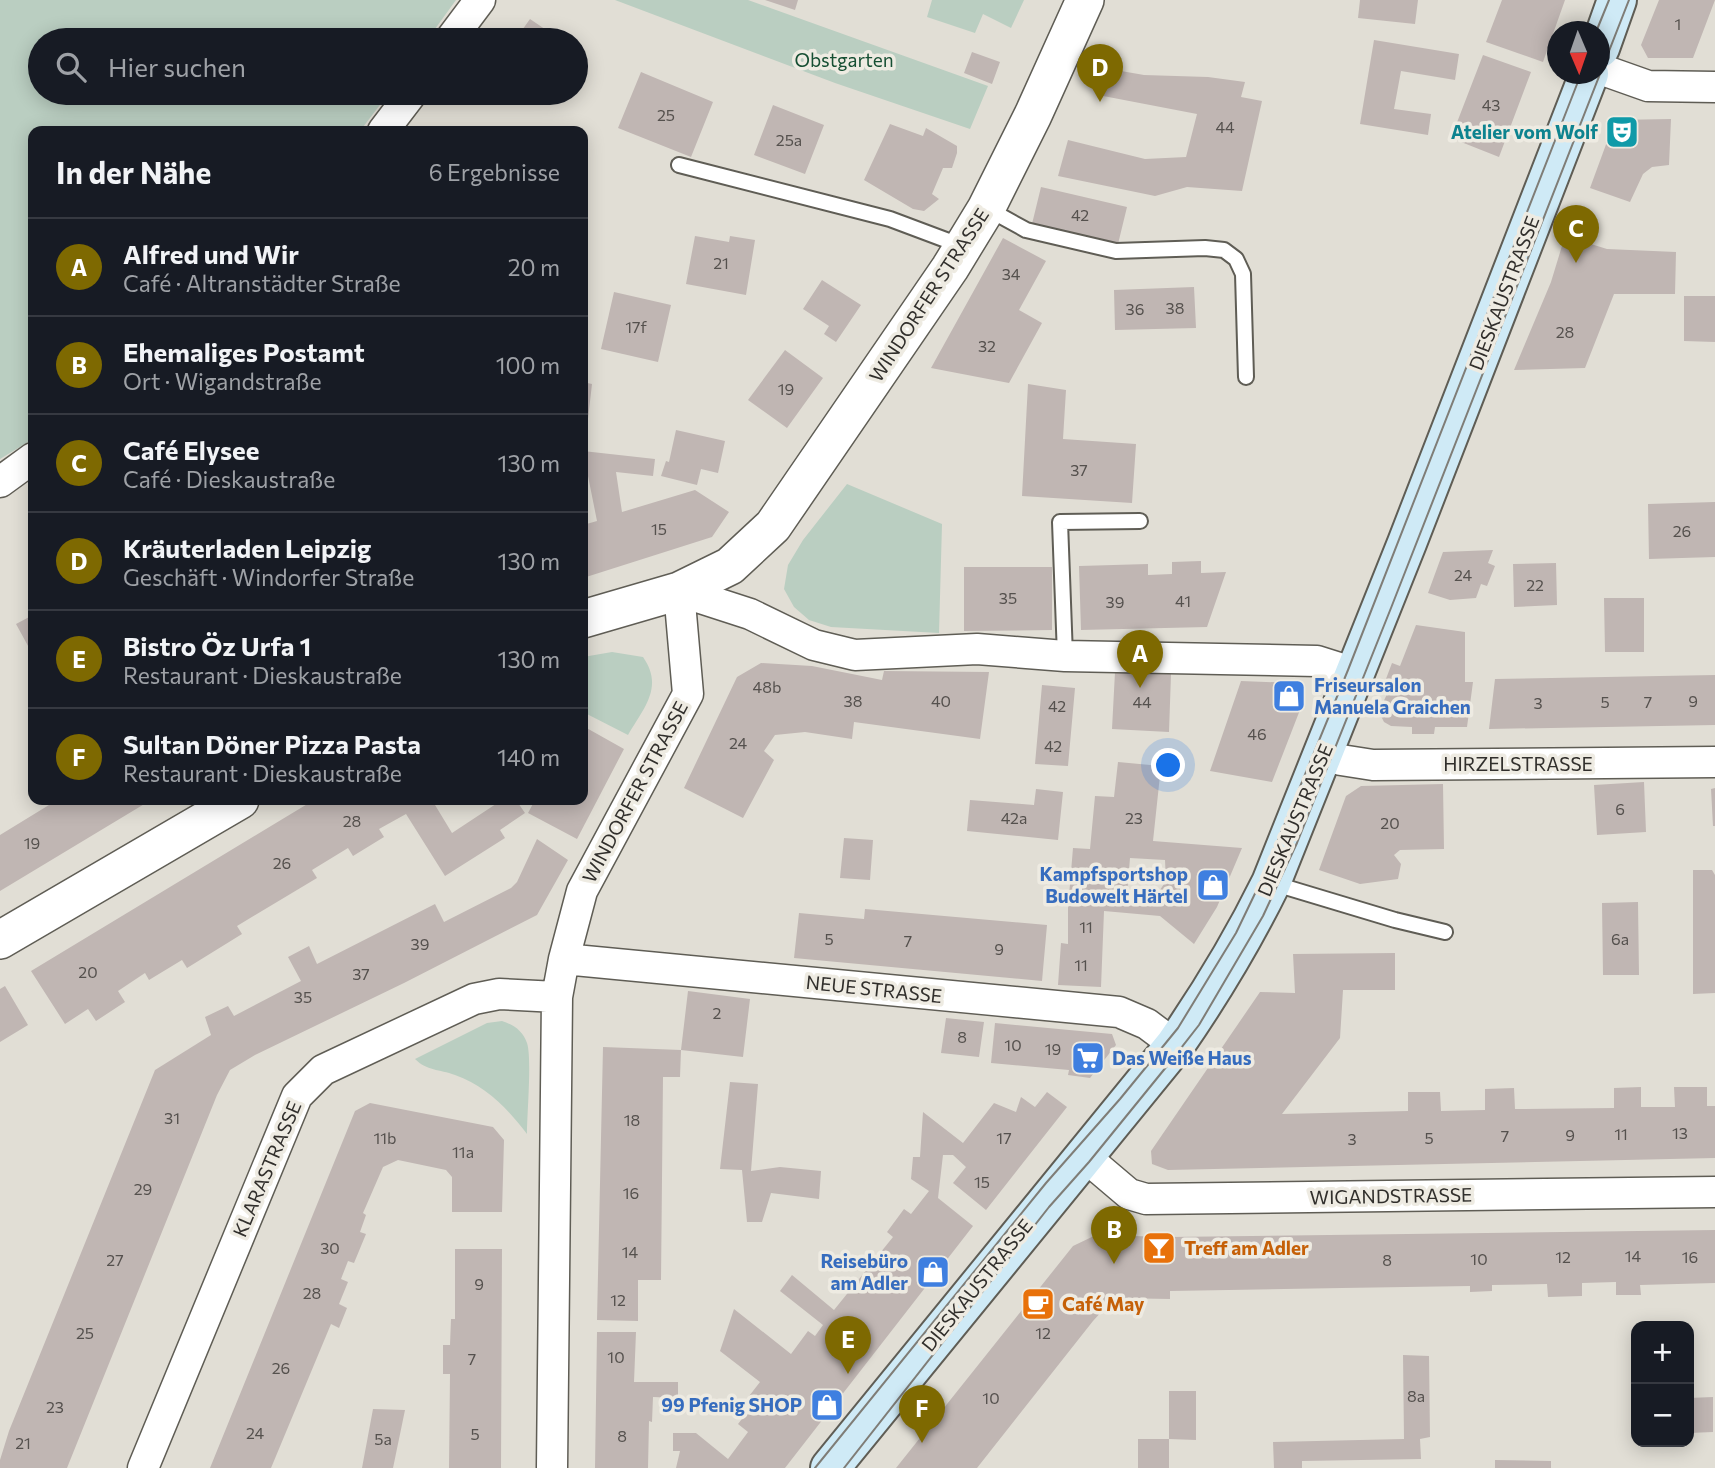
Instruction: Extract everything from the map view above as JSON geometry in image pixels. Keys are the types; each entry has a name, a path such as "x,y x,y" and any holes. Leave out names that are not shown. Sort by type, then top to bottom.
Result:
{"main road":[{"path":"1610,21 1618,0"},
{"name":"DIESKAUSTRASSE","path":"830,1468 1175,1045 1204,1004 1233,955 1271,883 1586,84"}],"street":[{"path":"459,28 480,0"},
{"name":"WINDORFER STRASSE","path":"552,1468 557,997 582,891 688,694 679,591 730,566 773,526 963,247 986,209 1033,115 1085,0"},
{"path":"1610,73 1648,86 1715,87"},
{"path":"387,126 403,105"},
{"path":"0,482 28,462"},
{"path":"588,618 679,591 750,614 814,645 855,655 977,649 1065,656 1317,661 1355,673"},
{"name":"HIRZELSTRASSE","path":"1323,753 1351,763 1373,765 1715,762"},
{"path":"0,940 231,805"},
{"name":"NEUE STRASSE","path":"564,959 1119,1012 1147,1024 1175,1045"},
{"name":"KLARASTRASSE","path":"143,1468 297,1096 323,1070 474,999 499,994 557,997"},
{"name":"WIGANDSTRASSE","path":"1083,1155 1129,1194 1146,1199 1715,1192"}],"lane":[{"path":"679,165 890,219 963,247"},
{"path":"986,209 1026,230 1116,251 1205,248 1224,250 1236,259 1242,274 1246,377"},
{"path":"1065,656 1060,522 1140,521"},
{"path":"1271,883 1445,932"}],"green space":[{"path":"0,0 456,0 436,28 28,28 28,105 380,105 364,126 28,126 28,442 0,459"},
{"name":"Obstgarten","path":"615,0 748,0 988,86 970,129 835,83"},
{"path":"932,0 1024,0 1011,28 983,14 975,33 927,17"},
{"path":"847,484 942,524 939,633 831,627 809,620 794,607 784,589 788,565 803,540"},
{"path":"612,652 643,657 649,668 652,688 628,735 588,715 588,656"},
{"path":"502,1021 518,1029 527,1043 527,1134 504,1107 477,1085 429,1068 415,1059 487,1023"}],"building":[{"path":"765,0 798,0 795,10"},
{"path":"1360,0 1418,0 1415,24 1358,18"},
{"path":"1502,0 1565,0 1558,21 1547,21 1547,51 1543,62 1486,42"},
{"path":"1659,0 1715,0 1693,58 1648,58 1641,45"},
{"path":"530,19 543,28 524,28"},
{"path":"1374,40 1459,54 1455,80 1401,71 1394,109 1431,114 1428,135 1360,124"},
{"path":"972,52 1000,62 992,84 964,73"},
{"path":"1483,55 1531,72 1499,157 1451,138"},
{"path":"1104,68 1144,75 1208,77 1245,82 1241,97 1262,101 1242,191 1187,187 1155,196 1058,176 1068,140 1145,159 1186,157 1197,114 1098,95"},
{"path":"641,72 713,102 691,157 618,128"},
{"path":"773,105 824,125 805,174 754,155"},
{"path":"1671,119 1669,165 1652,167 1643,174 1630,202 1590,188 1615,120"},
{"path":"890,124 923,136 926,128 957,146 952,168 943,168 932,194 939,199 924,211 913,209 864,180"},
{"path":"1041,187 1127,207 1118,244 1032,224"},
{"path":"695,236 729,242 730,236 755,240 746,295 686,284"},
{"path":"1565,236 1607,249 1676,252 1675,294 1614,294 1585,368 1514,370 1551,282"},
{"path":"1003,238 1046,261 1019,310 1042,323 1009,383 931,368"},
{"path":"822,280 861,305 836,342 824,334 829,326 803,309"},
{"path":"1194,287 1196,328 1115,330 1114,290"},
{"path":"614,292 671,305 658,362 601,349"},
{"path":"1684,296 1715,296 1715,342 1684,341"},
{"path":"785,350 823,378 787,428 748,400"},
{"path":"588,383 592,384 588,419"},
{"path":"1028,384 1066,390 1063,439 1136,444 1132,503 1022,496"},
{"path":"676,430 725,441 718,473 701,469 697,485 661,476 666,461 669,462"},
{"path":"588,452 655,459 653,476 616,472 622,512 695,490 729,512 712,537 588,576 588,524 597,521 588,476"},
{"path":"1715,502 1715,557 1649,559 1648,504"},
{"path":"1493,550 1488,563 1495,566 1487,586 1481,584 1476,598 1450,600 1428,593 1443,552"},
{"path":"1201,561 1201,573 1226,572 1207,627 1081,630 1079,566 1148,564 1148,575 1172,574 1172,562"},
{"path":"1556,563 1557,605 1514,607 1513,564"},
{"path":"964,567 1052,567 1052,630 964,631"},
{"path":"1604,598 1644,598 1644,652 1605,652"},
{"path":"28,618 28,646 16,624"},
{"path":"1416,625 1465,632 1465,682 1473,682 1467,727 1435,727 1434,734 1412,734 1412,727 1391,726 1384,722 1381,716 1381,707 1387,694 1381,692 1392,663 1400,666"},
{"path":"761,663 812,666 882,680 884,671 989,672 980,739 854,722 852,739 805,732 775,735 764,751 774,760 743,818 684,788 737,677"},
{"path":"1115,672 1171,674 1169,732 1112,729"},
{"path":"1715,675 1715,725 1489,729 1495,679"},
{"path":"1241,681 1293,683 1305,697 1272,782 1210,771"},
{"path":"1042,685 1075,688 1068,766 1035,764"},
{"path":"588,729 624,749 577,839 528,813 532,805 588,805"},
{"path":"1118,762 1161,766 1153,841 1242,848 1217,907 1194,944 1160,916 1104,911 1101,987 1058,985 1061,943 1068,944 1073,848 1090,849 1095,796 1114,797","holes":["1130,858 1165,860 1166,881 1156,896 1127,894"]},
{"path":"1644,782 1646,832 1597,835 1594,785"},
{"path":"1443,784 1444,849 1400,850 1394,855 1401,864 1398,879 1360,884 1319,870 1346,796 1361,786"},
{"path":"1715,788 1715,826 1713,826 1711,789"},
{"path":"1036,789 1063,792 1058,840 967,831 970,800 1034,805"},
{"path":"49,805 143,805 0,891 0,835"},
{"path":"306,805 435,805 452,833 494,805 519,805 525,813 500,830 505,838 445,876 406,814 379,829 384,837 353,856 348,848 312,870 317,878 237,926 242,934 187,968 182,960 149,980 145,973 118,991 125,1002 96,1021 88,1009 65,1024 31,971"},
{"path":"844,838 873,840 870,880 840,878"},
{"path":"537,839 568,860 537,915 255,1055 230,1070 217,1095 67,1468 0,1468 9,1431 155,1070 211,1035 205,1017 228,1006 234,1016 301,981 288,957 309,946 317,964 435,904 444,922 511,888 517,882"},
{"path":"1693,870 1712,870 1715,875 1715,993 1693,994"},
{"path":"1638,902 1639,975 1603,975 1602,903"},
{"path":"865,909 1047,925 1042,981 794,958 799,913 864,919"},
{"path":"1395,953 1395,990 1343,990 1340,1038 1282,1114 1408,1111 1408,1092 1440,1092 1441,1111 1485,1110 1485,1089 1514,1088 1515,1109 1614,1108 1614,1088 1641,1087 1641,1107 1675,1107 1674,1087 1707,1087 1707,1106 1715,1106 1715,1158 1168,1170 1152,1164 1151,1151 1260,992 1295,993 1293,954"},
{"path":"5,986 28,1025 0,1042 0,989"},
{"path":"688,991 750,999 743,1057 681,1050"},
{"path":"946,1018 984,1022 979,1057 941,1053"},
{"path":"995,1023 1112,1034 1116,1045 1090,1078 1068,1075 1069,1070 991,1063"},
{"path":"603,1047 681,1050 680,1077 663,1077 661,1280 638,1280 638,1321 597,1320"},
{"path":"730,1082 758,1084 751,1171 780,1167 821,1171 819,1199 771,1193 762,1222 747,1222 742,1170 720,1169"},
{"path":"1047,1092 1067,1107 986,1210 953,1183 966,1167 953,1155 943,1155 938,1198 973,1226 785,1468 676,1468 680,1451 673,1451 673,1433 696,1433 728,1459 748,1432 738,1424 752,1406 746,1400 760,1382 720,1351 734,1309 791,1354 808,1331 815,1336 823,1325 780,1291 792,1275 834,1310 893,1237 887,1232 904,1209 911,1214 929,1191 911,1179 913,1157 920,1157 923,1112 963,1143 994,1103 1016,1112 1021,1097 1035,1107"},
{"path":"370,1103 493,1127 504,1140 502,1212 452,1212 452,1177 446,1170 398,1160 383,1167 363,1213 366,1215 360,1232 366,1234 354,1263 348,1261 341,1279 348,1282 339,1304 347,1308 339,1328 331,1324 271,1468 210,1468 355,1111"},
{"path":"1715,1230 1715,1283 1640,1285 1641,1295 1616,1295 1616,1282 1582,1283 1582,1296 1548,1297 1547,1284 1492,1285 1492,1291 1470,1292 1470,1286 1342,1288 1170,1291 1170,1299 1114,1298 977,1468 896,1468 1073,1246 1096,1235 1169,1237"},
{"path":"455,1249 502,1249 501,1468 449,1468 450,1374 443,1374 443,1345 450,1345 451,1319 455,1319"},
{"path":"597,1332 636,1332 634,1382 678,1382 678,1398 653,1397 652,1422 649,1421 648,1468 595,1468"},
{"path":"1403,1355 1429,1356 1430,1437 1420,1439 1421,1459 1302,1461 1302,1468 1274,1468 1273,1442 1404,1439"},
{"path":"1169,1391 1196,1391 1196,1440 1169,1439"},
{"path":"1713,1397 1713,1432 1694,1433 1694,1398"},
{"path":"373,1409 405,1410 393,1468 362,1468"},
{"path":"1138,1439 1169,1439 1169,1468 1138,1468"},
{"path":"1495,1460 1551,1461 1551,1468 1495,1468"}],"tram line":[{"path":"1600,21 1609,0"},
{"path":"844,1468 1049,1207 1089,1162 1199,1025 1263,916 1297,843 1391,608 1629,0"},
{"path":"815,1468 1046,1183 1178,1028 1236,933 1262,879 1348,670 1577,84"}],"place":[{"name":"Kräuterladen Leipzig","path":"1100,102"},
{"name":"Atelier vom Wolf","path":"1622,132"},
{"name":"Café Elysee","path":"1576,263"},
{"name":"Alfred und Wir","path":"1140,688"},
{"name":"Friseursalon Manuela Graichen","path":"1289,696"},
{"name":"Kampfsportshop Budowelt Härtel","path":"1213,885"},
{"name":"Das Weiße Haus","path":"1088,1058"},
{"name":"Treff am Adler","path":"1159,1248"},
{"name":"Ehemaliges Postamt","path":"1114,1264"},
{"name":"Reisebüro am Adler","path":"933,1272"},
{"name":"Café May","path":"1038,1304"},
{"name":"Bistro Öz Urfa 1","path":"848,1374"},
{"name":"99 Pfenig SHOP","path":"827,1405"},
{"name":"Sultan Döner Pizza Pasta","path":"922,1443"}]}
